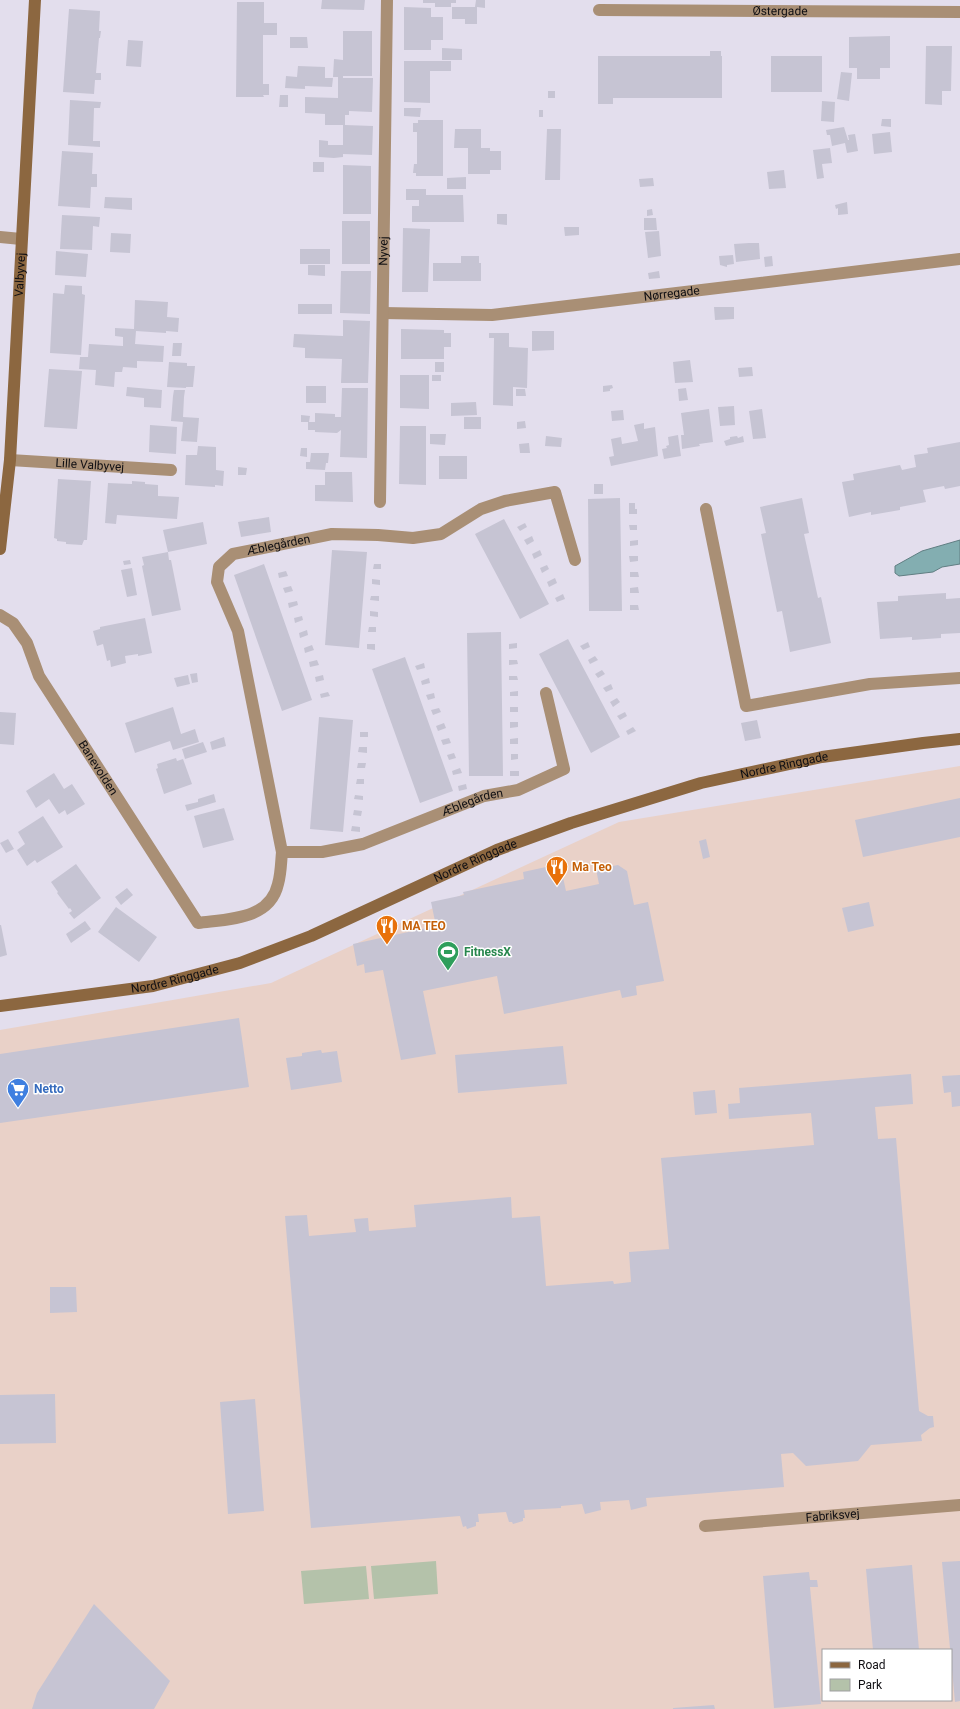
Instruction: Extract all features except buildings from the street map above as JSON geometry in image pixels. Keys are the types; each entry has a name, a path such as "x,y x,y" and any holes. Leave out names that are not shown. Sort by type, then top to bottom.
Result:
{"street":[{"name":"Valbyvej","path":"0,549 10,460 35,0"},
{"name":"Nyvej","path":"380,502 387,0"},
{"name":"Østergade","path":"599,10 960,12"},
{"path":"0,237 21,239"},
{"name":"Nørregade","path":"383,313 492,315 960,259"},
{"name":"Lille Valbyvej","path":"10,460 171,470"},
{"name":"Æblegården","path":"198,923 251,914 262,910 275,893 279,883 282,852 238,631 218,582 219,567 233,554 332,534 378,535 413,538 441,534 481,509 505,501 555,492 575,560"},
{"path":"706,509 746,706 870,684 960,678"},
{"name":"Banevolden","path":"0,616 13,623 27,643 39,676 198,923"},
{"name":"Æblegården","path":"282,852 322,852 365,843 484,796 518,790 564,769 546,693"},
{"name":"Nordre Ringgade","path":"0,1006 153,986 240,963 311,936 497,850 571,823 701,783 822,757 960,739"},
{"name":"Fabriksvej","path":"705,1526 960,1505"}],"shaded area":[{"path":"960,540 960,564 942,567 933,572 899,576 895,573 895,566 922,551"},
{"path":"960,766 960,1709 0,1709 0,1030 271,983 619,822"}],"green space":[{"path":"436,1561 438,1594 374,1599 371,1566"},
{"path":"366,1566 369,1599 304,1604 301,1571"}],"place":[{"name":"Ma Teo","path":"557,886"},
{"name":"MA TEO","path":"387,946"},
{"name":"FitnessX","path":"448,972"},
{"name":"Netto","path":"18,1108"}]}
